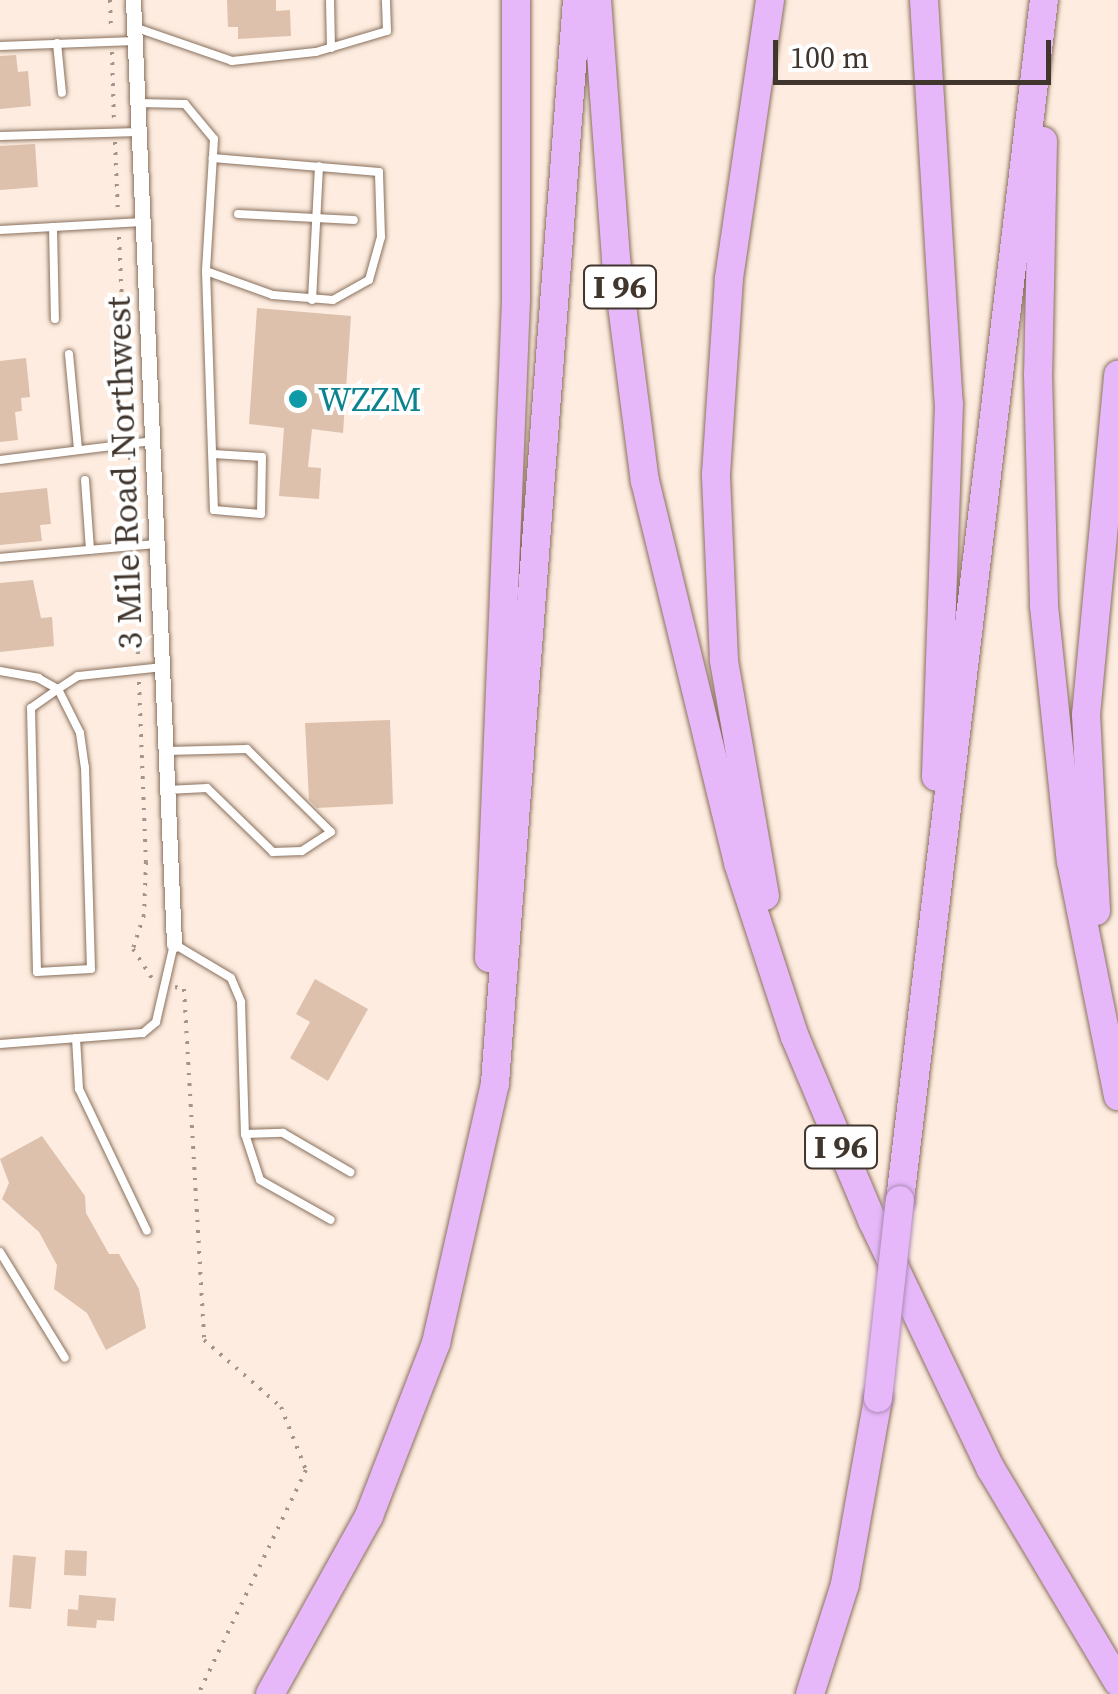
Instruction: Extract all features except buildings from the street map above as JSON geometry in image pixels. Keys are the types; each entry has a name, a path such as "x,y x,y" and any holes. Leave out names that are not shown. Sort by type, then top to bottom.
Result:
{"highway":[{"path":"495,1083 490,958 516,300 516,0"},
{"path":"270,1694 368,1516 436,1343 495,1083 578,0"},
{"name":"I 96","path":"598,0 616,259 662,572 738,864 795,1037 872,1220 991,1470 1118,1682"},
{"path":"770,0 722,347 716,558 736,756 795,1037"},
{"path":"924,0 948,299 949,502 935,790 940,854"},
{"path":"810,1694 844,1584 878,1398 1043,10"},
{"path":"1043,10 1038,374 1044,606 1071,862 1118,1096"},
{"path":"1111,1062 1088,807 1086,715 1118,374"}],"street":[{"name":"3 Mile Road Northwest","path":"133,0 174,944"}],"lane":[{"path":"330,0 330,48"},
{"path":"0,46 134,34 232,61 330,48 387,31 386,0"},
{"path":"57,43 62,93"},
{"path":"138,103 176,102 198,113 214,139 206,272 214,510 261,514 262,457 213,454"},
{"path":"0,136 139,132"},
{"path":"206,272 256,291 312,300 349,297 360,289 378,262 381,237 378,172 213,158"},
{"path":"312,300 318,166"},
{"path":"238,214 354,220"},
{"path":"0,230 143,222"},
{"path":"53,227 55,320"},
{"path":"69,354 78,450"},
{"path":"0,460 152,441"},
{"path":"85,480 90,550"},
{"path":"0,558 157,544"},
{"path":"0,672 38,678 58,690 82,750 91,969 37,972 32,708 58,690 92,672 162,666"},
{"path":"166,751 247,749 331,832 302,852 273,852 207,788 168,790"},
{"path":"0,1044 144,1033 156,1022 174,944 231,978 241,1002 245,1134 260,1180 331,1220"},
{"path":"76,1038 79,1089 147,1232"},
{"path":"245,1134 283,1134 350,1172"},
{"path":"0,1252 65,1358"}],"place":[{"name":"WZZM","path":"298,399"}]}
